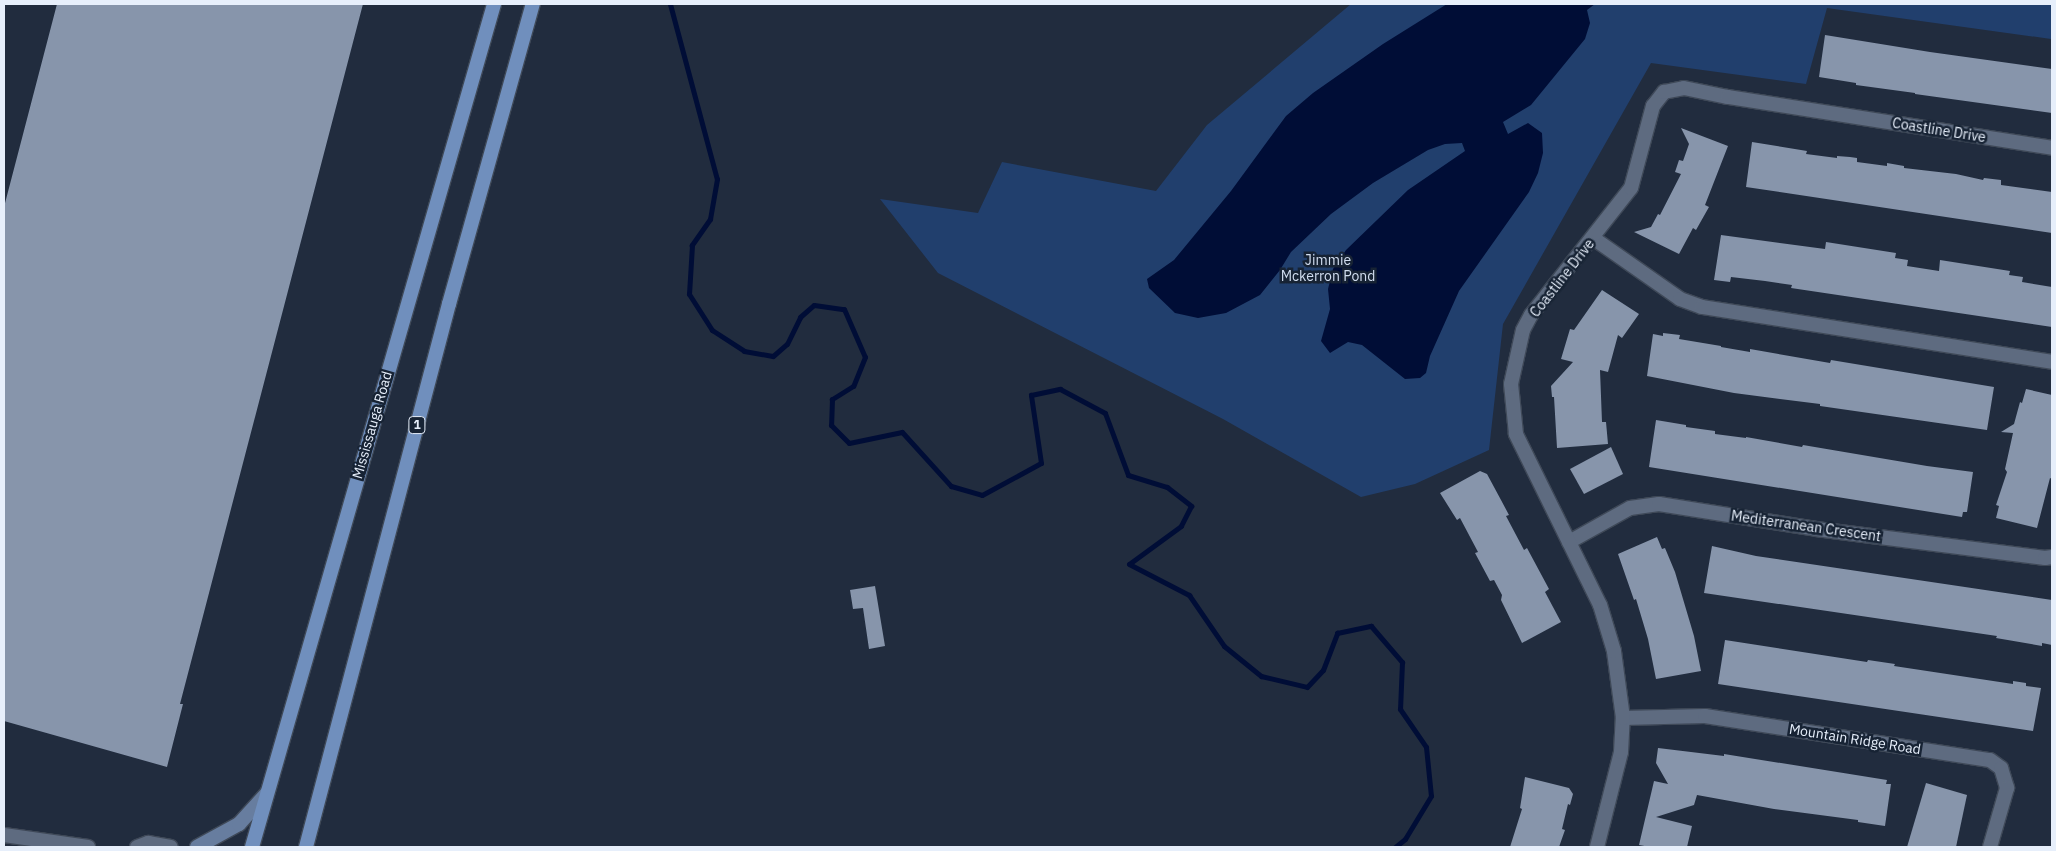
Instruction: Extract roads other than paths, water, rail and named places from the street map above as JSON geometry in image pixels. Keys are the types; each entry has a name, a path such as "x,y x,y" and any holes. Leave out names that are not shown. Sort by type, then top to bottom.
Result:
{"main road":[{"name":"Mississauga Road","path":"252,847 494,4"},
{"name":"1","path":"306,847 449,304 533,4"},
{"path":"197,847 239,824 267,793"}],"street":[{"name":"Coastline Drive","path":"1597,847 1621,752 1623,718 1614,651 1600,605 1516,434 1511,384 1523,330 1530,315 1594,238 1631,188 1653,106 1664,92 1684,88 1728,97 2052,148"},
{"path":"1594,238 1680,299 1702,307 2052,362"},
{"name":"Mediterranean Crescent","path":"1569,542 1630,508 1659,504 1816,529 2045,558 2052,557"},
{"name":"Mountain Ridge Road","path":"1623,718 1705,716 1990,760 2001,768 2007,788 1990,847"},
{"path":"4,835 88,847"},
{"path":"137,847 148,844 171,847"}],"waterway":[{"path":"670,4 717,179 710,219 692,245 689,294 712,330 744,351 773,356 787,344 800,317 814,305 844,309 865,357 853,386 832,399 831,425 849,443 902,432 951,486 982,495 1041,463 1031,395 1060,389 1105,413 1128,475 1167,487 1191,506 1181,526 1129,564 1189,595 1224,646 1261,676 1307,687 1323,670 1337,633 1371,626 1402,662 1400,709 1426,747 1431,796 1405,839 1395,847"}],"park label":[{"name":"Jimmie Mckerron Pond","path":"1328,268"}]}
